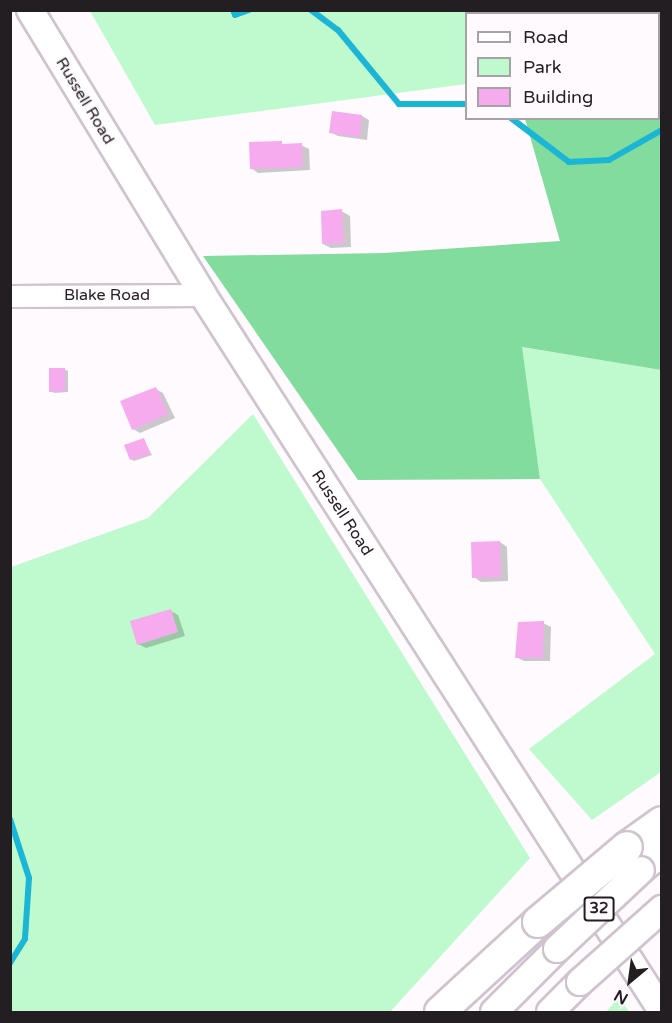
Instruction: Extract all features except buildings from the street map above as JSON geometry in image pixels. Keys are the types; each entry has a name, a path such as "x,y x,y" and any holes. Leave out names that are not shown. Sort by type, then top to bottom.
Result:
{"highway":[{"path":"440,1012 538,922 634,858 662,822"}],"main road":[{"name":"Russell Road","path":"30,10 203,295 662,1011"},
{"name":"32","path":"494,1012 557,948 634,858 662,853"},
{"name":"32","path":"550,1012 662,909"}],"street":[{"name":"Blake Road","path":"10,296 203,295"}],"green space":[{"path":"90,11 494,12 465,12 465,84 155,125"},
{"path":"661,11 661,370 522,347 540,479 358,480 203,256 384,253 560,241 525,120 660,120 660,12 493,12"},
{"path":"521,347 661,370 661,772 592,820 529,749 655,654 540,479"},
{"path":"253,414 530,858 390,1012 11,1012 11,567 148,518"},
{"path":"619,997 629,1012 606,1012"}],"waterway":[{"path":"233,10 235,15 249,10"},
{"path":"311,10 338,30 399,104 465,104"},
{"path":"514,120 569,162 609,160 662,130"},
{"path":"10,819 29,878 25,939 10,963"}]}
